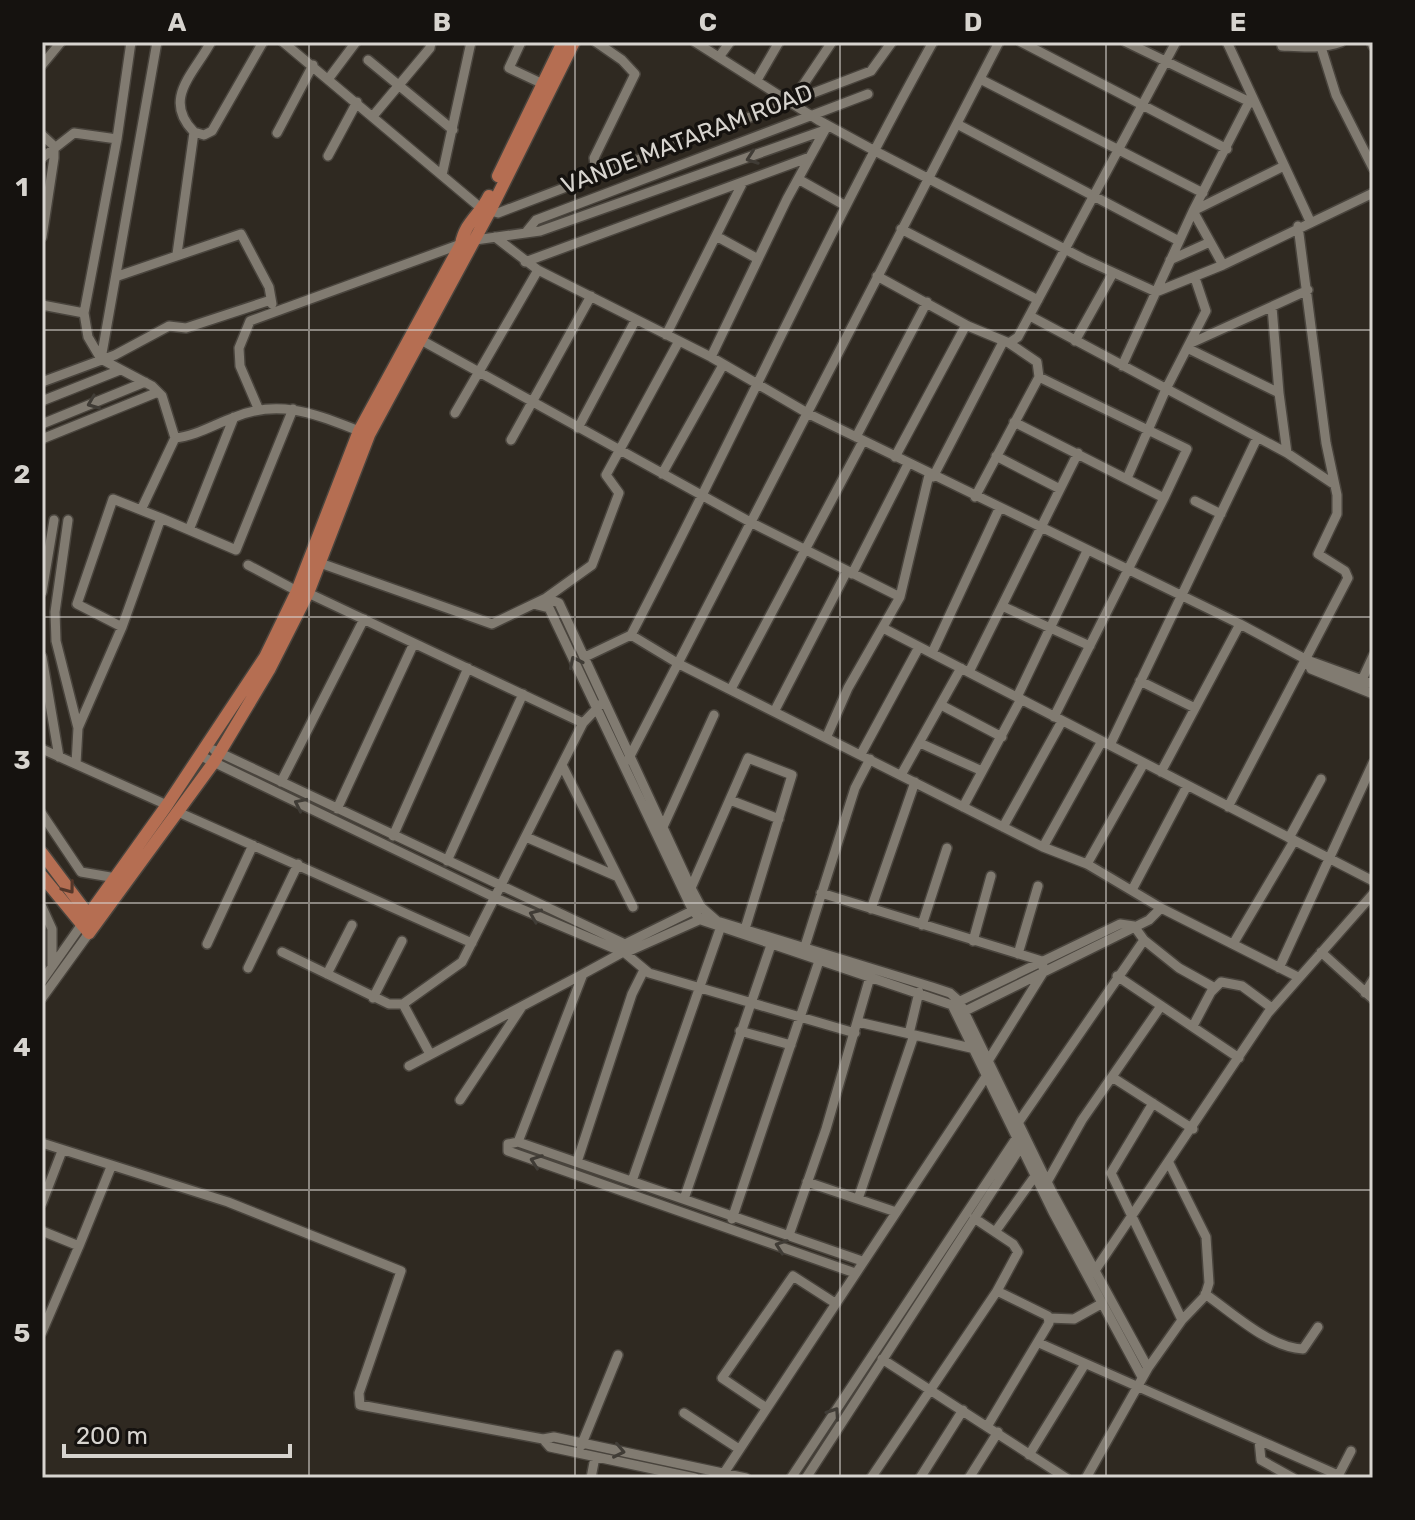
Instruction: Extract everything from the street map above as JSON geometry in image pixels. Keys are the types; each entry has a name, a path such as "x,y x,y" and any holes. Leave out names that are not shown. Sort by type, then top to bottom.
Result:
{"main road":[{"path":"89,924 210,755 320,563 364,433 421,340 475,240 563,42"},
{"path":"302,592 364,433 461,244 470,219 486,211 574,42"},
{"name":"VANDE MATARAM ROAD","path":"461,244 475,240"},
{"path":"89,924 116,878 173,808"},
{"path":"42,853 89,924"},
{"path":"42,876 89,924"}],"street":[{"path":"42,65 61,42"},
{"path":"131,42 117,139 84,313 88,337 101,359 158,392 175,438 141,510"},
{"path":"101,359 157,42"},
{"path":"211,42 178,100 180,115 194,132 204,135 212,131 263,42"},
{"path":"283,42 298,47 313,65 486,211 498,213 871,71 892,42"},
{"path":"329,78 356,42"},
{"path":"442,175 471,42"},
{"path":"521,42 509,68 543,84"},
{"path":"596,42 622,60 635,74 594,158 597,176"},
{"path":"695,42 826,128 1156,292 1195,278 1298,226 1373,193"},
{"path":"719,57 730,42"},
{"path":"757,80 779,42"},
{"path":"791,103 832,42"},
{"path":"585,657 631,635 703,497 846,206 933,42"},
{"path":"628,760 999,42"},
{"path":"1021,42 1227,149"},
{"path":"1126,42 1253,103"},
{"path":"827,736 848,688 900,597 931,476 1006,342 1018,337 1030,316 1176,42"},
{"path":"1227,42 1310,221"},
{"path":"1281,42 1282,46 1321,47 1338,42"},
{"path":"373,116 428,44"},
{"path":"1321,47 1336,95 1373,168"},
{"path":"368,60 453,130"},
{"path":"277,133 313,65"},
{"path":"980,79 1203,193"},
{"name":"VANDE MATARAM ROAD","path":"527,231 536,220 868,94"},
{"path":"328,156 357,102"},
{"path":"1122,366 1193,211 1253,103"},
{"path":"957,124 1179,241"},
{"path":"711,357 826,128"},
{"name":"VANDE MATARAM ROAD","path":"475,240 540,231 620,206 826,128"},
{"path":"177,254 194,132"},
{"path":"42,158 74,133 117,139"},
{"path":"42,135 54,146"},
{"path":"42,231 54,146"},
{"path":"525,262 810,157"},
{"path":"1193,211 1284,166"},
{"path":"798,179 846,206"},
{"path":"666,335 743,182"},
{"path":"1193,211 1223,265"},
{"path":"1228,807 1348,578 1345,571 1318,554 1337,514 1298,226"},
{"path":"901,229 1038,300"},
{"path":"42,382 101,359 169,326 186,328 272,305 245,236 241,234 118,276"},
{"path":"716,236 758,259"},
{"path":"495,237 538,270 711,357 809,414 1040,530 1240,624 1307,660 1373,684"},
{"path":"1170,260 1210,242"},
{"name":"VANDE MATARAM ROAD","path":"258,408 256,397 242,376 239,357 239,348 250,321 272,305 461,244"},
{"path":"455,413 538,270"},
{"path":"1075,341 1113,273"},
{"path":"877,276 1034,358 1039,377 975,497"},
{"path":"1128,476 1166,389 1206,311 1195,278"},
{"path":"1188,346 1308,290"},
{"path":"511,440 591,296"},
{"path":"731,689 927,302"},
{"path":"42,305 84,313"},
{"path":"1272,307 1287,453"},
{"path":"1030,316 1287,453 1332,483"},
{"path":"578,428 635,321"},
{"path":"895,457 966,325"},
{"path":"421,340 477,374 703,497 900,597"},
{"path":"320,563 492,624 542,602 587,571 595,560 619,493 606,478 679,341"},
{"path":"1188,346 1279,393"},
{"path":"662,474 723,365"},
{"path":"42,401 120,370"},
{"path":"1003,827 1187,449 1039,377"},
{"path":"42,424 145,382"},
{"path":"42,439 158,392"},
{"path":"175,438 188,436 258,408 281,406 364,433"},
{"path":"122,627 77,604 113,499 236,550 293,409"},
{"path":"189,530 234,417"},
{"path":"1014,422 1128,476 1164,498"},
{"path":"1043,847 1140,681 1257,438"},
{"path":"901,775 1002,606 1078,453"},
{"path":"996,456 1060,489"},
{"path":"775,710 908,464"},
{"path":"1195,501 1221,514"},
{"path":"932,653 999,509"},
{"path":"78,728 122,627 161,518"},
{"path":"42,592 54,520"},
{"path":"68,520 55,612 56,641 78,728 76,764"},
{"path":"963,807 1002,737 1087,551"},
{"path":"248,565 583,723"},
{"path":"542,602 559,603 585,657 601,704"},
{"path":"542,602 549,608 601,704 697,909 705,918 720,929 919,992 957,1008 971,1048 988,1069 1035,1176 1101,1304 1145,1373"},
{"path":"1002,606 1090,646"},
{"path":"281,782 364,619"},
{"path":"1161,772 1240,624"},
{"path":"883,628 1373,881"},
{"path":"631,635 679,664 963,807 1043,847 1087,864 1161,908 1298,977"},
{"path":"337,809 414,643"},
{"path":"805,946 865,757 919,647"},
{"path":"1362,680 1373,656"},
{"path":"42,657 59,757"},
{"path":"1307,660 1311,669 1373,694"},
{"path":"393,836 468,668"},
{"path":"1140,681 1195,708"},
{"path":"447,861 523,694"},
{"path":"282,952 389,1004 403,1004 462,962 583,723 601,704"},
{"path":"941,705 1002,737"},
{"path":"663,827 714,715"},
{"path":"920,743 982,771"},
{"path":"42,749 472,943"},
{"path":"210,755 281,782 625,948 644,970 800,1017 912,1034 971,1048"},
{"path":"210,755 496,898 625,948 705,918 932,987 957,1008 1020,1136 1047,1182 1145,1373"},
{"path":"691,888 748,758 792,775 745,929"},
{"path":"628,760 663,827 691,888 697,909"},
{"path":"1087,864 1144,763"},
{"path":"1279,968 1373,763"},
{"path":"562,765 633,907"},
{"path":"1233,944 1292,839 1321,779"},
{"path":"871,909 915,782"},
{"path":"1132,890 1187,786"},
{"path":"730,800 779,819"},
{"path":"42,814 81,872 116,878"},
{"path":"526,837 616,876"},
{"path":"207,944 253,845"},
{"path":"922,925 947,848"},
{"path":"248,968 298,864"},
{"path":"973,941 991,876"},
{"path":"1018,954 1038,886"},
{"path":"821,893 1018,954 1043,966"},
{"path":"1094,1272 1272,1008 1373,894"},
{"path":"42,907 52,929 52,967"},
{"path":"957,1008 1120,924 1134,926 1149,920 1161,908"},
{"path":"409,1066 583,974 697,909"},
{"path":"42,998 89,924"},
{"path":"327,974 352,925"},
{"path":"1134,926 1144,940 1179,968 1215,988"},
{"path":"632,1181 720,929"},
{"path":"806,1478 974,1218 1117,976 1144,940"},
{"path":"373,998 402,941"},
{"path":"684,1199 771,945"},
{"path":"42,981 72,948"},
{"path":"1321,952 1369,996 1373,980"},
{"path":"729,1228 819,961"},
{"path":"722,1476 988,1069 1043,966"},
{"path":"577,1162 632,994 644,970"},
{"path":"518,1142 583,974"},
{"path":"1117,976 1239,1058"},
{"path":"789,1235 857,1028 870,977"},
{"path":"1193,1026 1215,988 1228,981 1242,986 1272,1008"},
{"path":"858,1199 912,1034 919,992"},
{"path":"403,1004 430,1054"},
{"path":"460,1100 523,1005"},
{"path":"1047,1182 1112,1077 1161,1006"},
{"path":"740,1031 791,1045"},
{"path":"1112,1077 1193,1129"},
{"path":"1153,1103 1111,1173 1130,1218 1182,1320"},
{"path":"791,1478 1020,1136"},
{"path":"855,1273 508,1151 510,1141 862,1261"},
{"path":"42,1143 228,1202 401,1271 359,1393 360,1405 543,1439 550,1447 580,1448 746,1478"},
{"path":"42,1203 62,1151"},
{"path":"1086,1478 1145,1373 1182,1320 1205,1294 1210,1266 1206,1237 1169,1163"},
{"path":"42,1332 111,1167"},
{"path":"995,1232 1035,1176"},
{"path":"807,1182 896,1212"},
{"path":"871,1478 997,1291 1018,1252 974,1218"},
{"path":"42,1231 79,1246"},
{"path":"765,1407 722,1378 793,1276 835,1303"},
{"path":"997,1291 1048,1318 1074,1319 1101,1304"},
{"path":"1205,1294 1247,1323 1293,1348 1303,1349 1318,1327"},
{"path":"988,1425 1039,1343 1048,1318"},
{"path":"1039,1343 1337,1476 1351,1451"},
{"path":"580,1448 618,1355"},
{"path":"882,1359 1066,1478"},
{"path":"1029,1455 1085,1364"},
{"path":"920,1478 963,1410"},
{"path":"684,1413 739,1449"},
{"path":"969,1478 998,1432"},
{"path":"1259,1440 1261,1460 1293,1478"},
{"path":"580,1448 595,1457 644,1473 695,1478"},
{"path":"591,1478 595,1457"}]}
